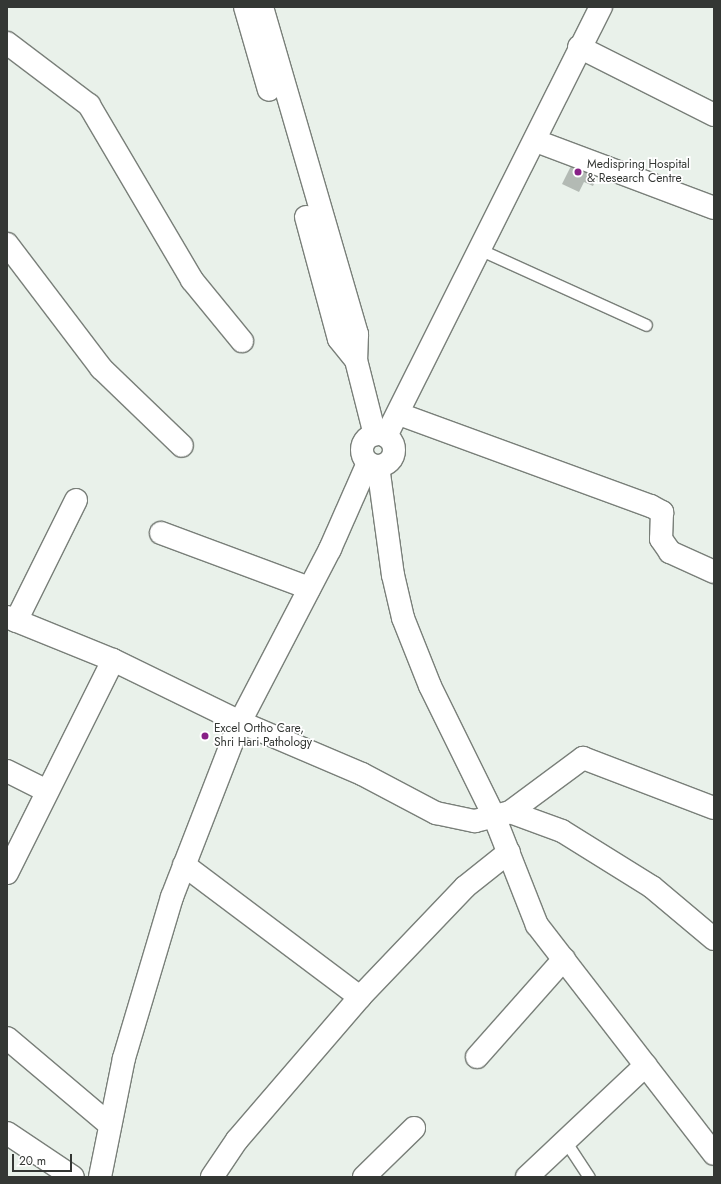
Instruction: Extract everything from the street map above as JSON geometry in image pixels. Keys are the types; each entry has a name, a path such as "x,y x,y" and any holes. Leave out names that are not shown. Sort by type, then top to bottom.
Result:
{"street":[{"path":"245,7 339,339 356,360"},
{"path":"262,7 357,334 356,360 380,435"},
{"path":"601,7 579,47 536,140 399,414 380,435 365,440 362,450 373,465 393,575 403,618 430,686 502,814 509,852 537,925 714,1154"},
{"path":"7,42 90,105 192,280 242,341"},
{"path":"579,47 714,115"},
{"path":"536,140 714,208"},
{"path":"7,244 101,368 182,446"},
{"path":"399,414 652,506 662,512 661,539 670,552 714,572"},
{"path":"100,1177 124,1058 184,865 240,722 373,465"},
{"path":"76,500 11,619 113,660 240,722 362,774 436,813 475,820 502,814 583,758 714,808"},
{"path":"161,533 309,588"},
{"path":"7,873 113,660"},
{"path":"7,771 47,791"},
{"path":"502,814 562,831 652,887 714,939"},
{"path":"212,1177 237,1140 360,997 465,887 509,852"},
{"path":"184,865 360,997"},
{"path":"477,1057 564,959"},
{"path":"7,1038 110,1126"},
{"path":"527,1177 564,1139 646,1065"},
{"path":"364,1177 414,1128"},
{"path":"7,1132 73,1177"}],"lane":[{"path":"481,250 646,325"},
{"path":"564,1139 589,1177"}],"building":[{"path":"575,158 600,171 593,186 584,182 579,192 562,184"}],"place":[{"name":"Medispring Hospital & Research Centre","path":"578,172"},
{"name":"Excel Ortho Care, Shri Hari Pathology","path":"205,736"}]}
